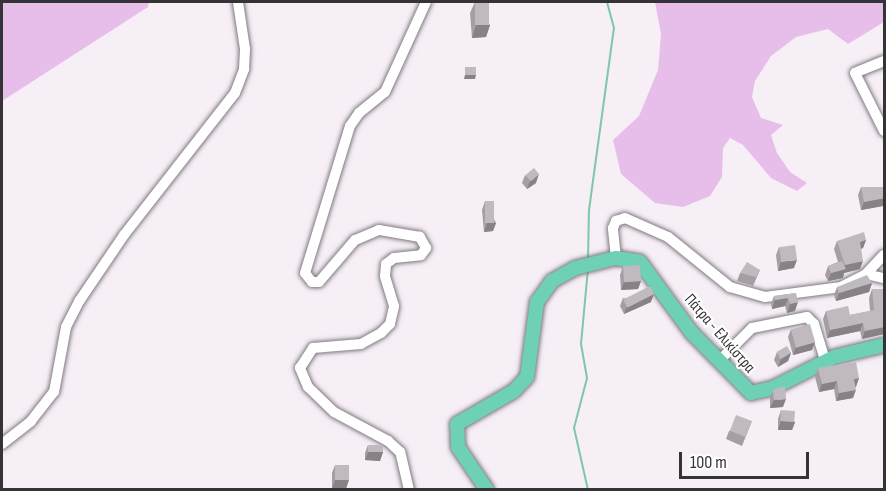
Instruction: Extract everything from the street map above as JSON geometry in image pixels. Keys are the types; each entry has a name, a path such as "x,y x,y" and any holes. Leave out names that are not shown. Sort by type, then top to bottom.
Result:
{"main road":[{"name":"Πάτρα - Ελικίστρα","path":"488,489 458,447 457,424 514,391 527,377 537,302 552,281 574,268 616,258 635,260 645,266 678,316 718,362 746,390 757,393 825,361 885,345"}],"street":[{"path":"2,444 31,421 54,392 66,327 80,300 124,236 235,93 244,69 238,2"},
{"path":"410,489 400,452 388,441 334,412 308,387 300,368 313,348 361,344 381,333 390,324 394,306 385,276 386,264 394,258 421,255 426,248 420,237 380,230 355,240 319,282 312,282 305,273 350,126 359,113 385,93 426,2"},
{"path":"885,61 855,73 885,131"},
{"path":"616,258 614,228 618,219 625,218 668,237 730,287 756,297 822,291 866,274 885,255"},
{"path":"866,274 885,278"},
{"path":"718,362 752,328 807,317 814,324 825,361"}],"shaded area":[{"path":"2,2 149,2 148,7 2,101"},
{"path":"655,2 884,2 884,22 848,44 828,29 796,37 771,56 755,81 752,97 761,118 783,125 771,135 777,153 790,172 807,183 797,191 771,178 743,145 730,138 723,148 722,177 710,196 683,207 655,203 621,174 613,140 639,116 658,70 661,34"}],"building":[{"path":"475,2 489,2 489,25 475,25"},
{"path":"465,67 476,67 476,75 465,75"},
{"path":"534,168 539,174 531,181 526,175"},
{"path":"861,187 885,187 885,198 864,202"},
{"path":"485,201 494,201 494,223 485,223"},
{"path":"864,232 866,240 860,242 863,261 845,265 837,241"},
{"path":"795,245 797,260 781,262 779,247"},
{"path":"842,261 846,269 831,273 828,266"},
{"path":"747,262 760,270 756,277 740,273"},
{"path":"640,265 641,281 624,282 623,266"},
{"path":"867,275 872,283 839,293 837,287"},
{"path":"650,286 654,294 627,308 623,300"},
{"path":"872,289 885,289 885,327 865,331 863,323 830,330 826,311 848,306 850,315 874,310"},
{"path":"796,293 798,302 790,304 788,298 775,300 774,296"},
{"path":"810,324 815,342 796,348 791,330"},
{"path":"787,346 791,353 781,359 777,352"},
{"path":"856,362 859,378 854,379 856,390 839,393 837,381 822,384 818,368"},
{"path":"785,386 786,399 774,400 773,390"},
{"path":"781,410 795,411 794,422 780,421"},
{"path":"736,415 752,421 746,437 730,431"},
{"path":"368,445 383,445 383,452 368,452"},
{"path":"335,465 349,465 349,480 335,480"}],"waterway":[{"path":"588,260 589,210 614,28 607,2"},
{"path":"588,269 581,344 587,378 574,428 588,490"}]}
